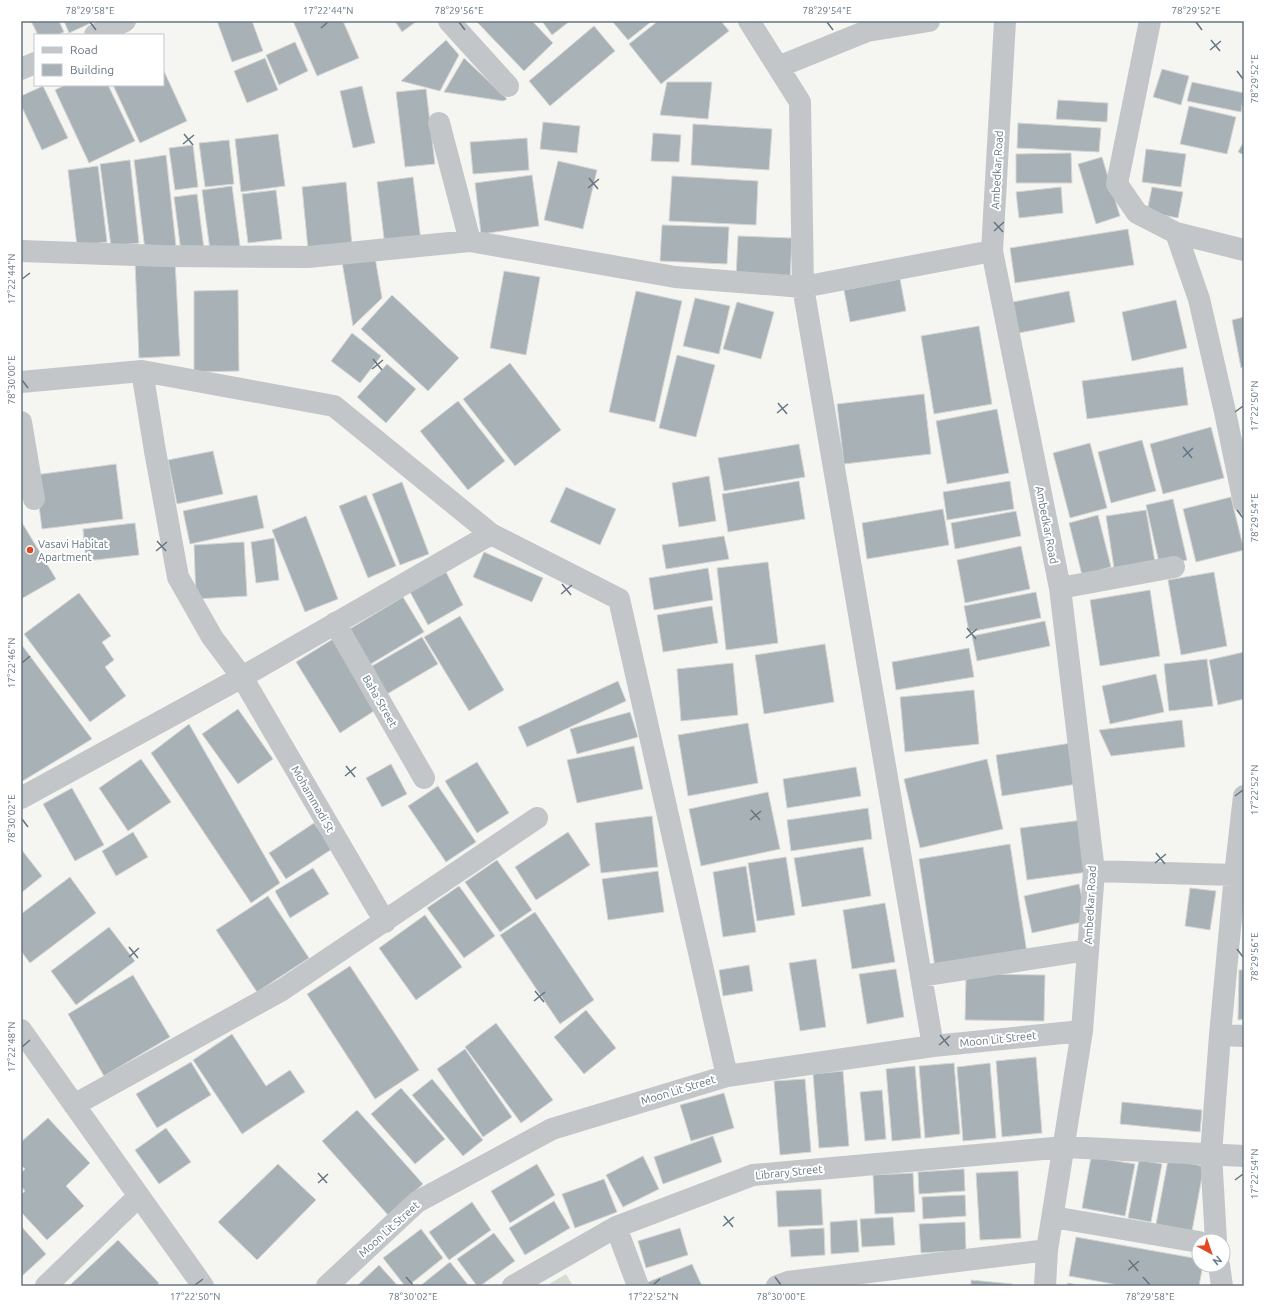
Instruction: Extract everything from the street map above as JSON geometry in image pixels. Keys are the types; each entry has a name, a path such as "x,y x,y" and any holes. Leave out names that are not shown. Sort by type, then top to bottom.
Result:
{"street":[{"path":"97,34 126,21"},
{"path":"449,21 508,86"},
{"path":"749,21 800,102 803,287 933,1046"},
{"path":"778,67 868,31 929,21"},
{"name":"Ambedkar Road","path":"1005,21 992,251 1060,588 1094,871 1082,1031 1047,1250 1045,1286"},
{"path":"1150,21 1117,184 1137,213 1176,233 1244,250"},
{"path":"21,69 34,63"},
{"path":"439,123 470,241"},
{"path":"1176,233 1198,299 1243,491"},
{"path":"21,251 164,256 308,256 470,241 675,277 803,287 992,251"},
{"path":"21,382 142,371 334,406 491,534 619,599 726,1076"},
{"name":"Mohammadi St","path":"142,371 178,577 212,637 242,677 385,922"},
{"path":"21,422 34,499"},
{"path":"21,798 242,677 491,534"},
{"path":"1060,588 1174,567"},
{"name":"Baha Street","path":"336,623 424,778"},
{"path":"1216,1233 1211,1154 1220,1035 1235,966 1235,875 1244,796"},
{"path":"74,1105 282,990 385,922 537,818"},
{"path":"1094,871 1235,875"},
{"path":"921,976 1088,950"},
{"path":"21,1030 203,1286"},
{"name":"Moon Lit Street","path":"327,1286 417,1202 552,1129 726,1076 933,1046 1082,1031"},
{"path":"1220,1035 1244,1036"},
{"name":"Library Street","path":"513,1286 616,1227 753,1175 1064,1147 1244,1156"},
{"path":"46,1286 139,1196"},
{"path":"1053,1217 1191,1241"},
{"path":"616,1227 638,1286"},
{"path":"777,1286 788,1282 1047,1250"},
{"path":"1220,1273 1222,1286"}],"shaded area":[{"path":"566,1274 573,1286 546,1286"}],"building":[{"path":"31,21 59,21 64,32 59,34 38,34"},
{"path":"64,21 92,21 93,22 69,33"},
{"path":"217,21 252,21 263,51 232,62"},
{"path":"293,21 343,21 359,58 317,76"},
{"path":"395,21 417,21 402,32"},
{"path":"476,21 532,21 553,43 524,71"},
{"path":"542,21 570,21 552,35"},
{"path":"612,21 652,21 628,40"},
{"path":"658,21 721,21 729,31 661,84 629,44"},
{"path":"594,26 615,51 550,106 529,81"},
{"path":"446,40 459,55 440,91 401,81"},
{"path":"295,42 308,71 279,85 266,55"},
{"path":"265,58 278,90 247,103 234,71"},
{"path":"464,58 507,99 503,101 444,92"},
{"path":"1162,69 1189,76 1181,105 1153,97"},
{"path":"164,71 187,121 140,143 113,86 164,86"},
{"path":"667,82 712,82 708,119 660,115"},
{"path":"1192,82 1244,93 1241,112 1187,101"},
{"path":"43,86 68,138 42,150 21,105 21,96"},
{"path":"63,86 108,86 135,141 89,163 55,90"},
{"path":"362,86 375,143 353,148 340,91"},
{"path":"426,89 435,164 405,167 396,92"},
{"path":"1058,100 1108,103 1107,122 1056,119"},
{"path":"1189,106 1236,117 1227,154 1180,144"},
{"path":"543,122 580,126 577,153 540,149"},
{"path":"1018,123 1101,128 1099,152 1017,148"},
{"path":"693,124 772,129 769,170 691,165"},
{"path":"653,133 681,135 679,162 651,161"},
{"path":"278,134 285,186 241,192 235,139"},
{"path":"527,138 529,170 473,174 470,142"},
{"path":"229,140 234,184 205,187 199,143"},
{"path":"1244,141 1244,155 1238,152"},
{"path":"193,145 198,187 175,190 169,148"},
{"path":"1146,149 1186,154 1181,187 1142,182"},
{"path":"1071,153 1072,183 1016,183 1016,154"},
{"path":"166,155 176,246 145,250 134,160"},
{"path":"1102,157 1120,216 1096,224 1078,164"},
{"path":"130,160 139,243 111,246 100,164"},
{"path":"558,161 597,170 583,229 544,220"},
{"path":"98,166 107,242 77,246 68,170"},
{"path":"532,175 539,226 481,234 475,183"},
{"path":"672,176 758,181 756,225 669,221"},
{"path":"413,177 421,241 385,246 377,182"},
{"path":"346,182 352,245 308,249 302,187"},
{"path":"232,186 240,246 210,250 202,190"},
{"path":"1061,187 1063,213 1019,218 1016,192"},
{"path":"1152,187 1183,192 1178,218 1147,212"},
{"path":"276,190 282,239 248,243 242,194"},
{"path":"197,194 204,249 181,252 174,197"},
{"path":"662,225 729,227 727,264 660,261"},
{"path":"1128,229 1134,265 1015,283 1010,248"},
{"path":"738,236 792,238 790,280 736,278"},
{"path":"375,257 382,298 353,326 342,262"},
{"path":"175,260 180,356 139,358 135,261"},
{"path":"504,271 540,277 526,355 490,348"},
{"path":"900,279 906,311 850,322 844,290"},
{"path":"238,290 239,371 194,372 194,291"},
{"path":"636,291 682,301 655,422 609,412"},
{"path":"1069,291 1075,322 1019,333 1013,302"},
{"path":"392,295 459,358 428,391 361,329"},
{"path":"695,298 730,306 719,354 683,346"},
{"path":"1176,300 1187,348 1132,361 1122,312"},
{"path":"737,302 774,312 761,359 723,349"},
{"path":"1244,317 1244,367 1241,368 1232,320"},
{"path":"979,326 992,404 934,414 921,336"},
{"path":"352,333 381,356 360,383 331,361"},
{"path":"677,355 715,365 696,437 659,428"},
{"path":"510,363 561,430 515,466 463,399"},
{"path":"387,364 416,389 386,423 357,397"},
{"path":"1183,367 1188,405 1087,419 1082,381"},
{"path":"924,394 931,454 844,464 837,404"},
{"path":"458,401 505,461 468,490 420,431"},
{"path":"997,409 1009,473 947,484 936,421"},
{"path":"1211,427 1224,478 1163,494 1150,444"},
{"path":"1142,440 1156,491 1111,503 1098,452"},
{"path":"1090,443 1107,508 1070,518 1053,453"},
{"path":"799,444 805,477 724,491 718,458"},
{"path":"213,451 223,494 177,504 168,460"},
{"path":"116,464 123,519 42,529 35,475"},
{"path":"709,476 716,521 679,527 672,483"},
{"path":"799,481 805,519 728,532 722,494"},
{"path":"1010,481 1014,509 947,520 943,492"},
{"path":"402,482 429,554 400,565 372,494"},
{"path":"566,487 616,509 600,545 550,522"},
{"path":"257,495 264,528 190,544 183,511"},
{"path":"366,495 396,566 368,578 339,506"},
{"path":"1231,497 1244,550 1196,562 1183,509"},
{"path":"1173,499 1187,560 1160,567 1146,505"},
{"path":"943,509 949,545 867,559 862,523"},
{"path":"1146,510 1155,562 1114,568 1106,516"},
{"path":"1016,511 1021,536 955,549 951,523"},
{"path":"1098,515 1111,567 1082,575 1069,523"},
{"path":"306,516 338,599 305,612 272,530"},
{"name":"Vasavi Habitat Apartment","path":"21,521 56,579 21,599"},
{"path":"135,523 139,555 86,561 83,529"},
{"path":"724,536 729,559 666,569 662,545"},
{"path":"274,538 279,580 256,583 251,542"},
{"path":"244,542 247,596 196,599 194,545"},
{"path":"1021,546 1030,589 965,603 957,560"},
{"path":"484,552 543,578 532,602 473,577"},
{"path":"768,562 778,643 726,650 717,568"},
{"path":"708,568 713,600 654,610 649,578"},
{"path":"446,572 463,605 428,625 410,592"},
{"path":"1214,572 1227,646 1181,655 1168,580"},
{"path":"1150,590 1160,656 1100,666 1090,600"},
{"path":"1036,592 1041,618 969,632 964,606"},
{"path":"79,593 111,636 102,642 114,660 105,667 126,696 90,722 24,634"},
{"path":"403,597 424,632 369,665 348,630"},
{"path":"712,606 718,643 663,652 657,615"},
{"path":"460,616 504,690 469,711 424,637"},
{"path":"1045,621 1050,646 977,661 972,636"},
{"path":"422,637 438,664 387,694 372,666"},
{"path":"333,639 377,709 340,733 296,662"},
{"path":"21,644 92,739 21,782"},
{"path":"825,644 834,702 764,714 755,655"},
{"path":"969,648 974,677 896,690 892,662"},
{"path":"1244,652 1244,699 1218,705 1209,660"},
{"path":"1207,659 1213,706 1169,711 1164,664"},
{"path":"733,663 738,715 681,721 677,669"},
{"path":"1156,674 1164,712 1110,724 1102,686"},
{"path":"618,681 626,701 527,747 518,727"},
{"path":"974,690 979,744 905,752 900,697"},
{"path":"238,709 273,759 238,784 202,734"},
{"path":"630,712 638,737 577,754 570,729"},
{"path":"1182,720 1185,747 1111,756 1099,730"},
{"path":"748,723 758,783 688,796 678,735"},
{"path":"189,724 280,883 251,903 151,753"},
{"path":"1071,743 1077,784 1002,796 996,755"},
{"path":"634,746 643,789 577,803 567,760"},
{"path":"141,759 171,802 128,831 99,788"},
{"path":"987,759 1003,829 920,848 904,779"},
{"path":"477,762 509,813 477,833 445,781"},
{"path":"391,764 407,794 382,807 366,778"},
{"path":"856,767 861,796 787,808 783,779"},
{"path":"438,786 476,842 446,862 408,806"},
{"path":"72,788 104,845 75,861 43,804"},
{"path":"768,792 780,849 701,866 689,809"},
{"path":"868,808 872,839 791,851 787,820"},
{"path":"652,816 658,867 601,873 595,823"},
{"path":"1082,820 1088,872 1027,880 1020,828"},
{"path":"314,823 332,849 286,879 269,853"},
{"path":"133,832 148,857 116,876 102,851"},
{"path":"568,832 590,865 536,900 515,867"},
{"path":"1010,844 1027,953 935,968 919,859"},
{"path":"863,847 871,896 802,907 794,858"},
{"path":"21,849 42,876 21,893"},
{"path":"786,857 795,915 757,921 748,863"},
{"path":"497,860 532,910 500,932 465,882"},
{"path":"746,866 756,932 723,937 713,872"},
{"path":"313,868 329,894 290,918 275,891"},
{"path":"658,871 664,912 608,920 602,879"},
{"path":"70,877 96,913 30,963 21,951 21,914"},
{"path":"1079,884 1087,921 1032,933 1024,896"},
{"path":"459,886 495,936 464,958 427,908"},
{"path":"1190,888 1216,891 1210,930 1185,926"},
{"path":"268,896 309,958 257,992 216,930"},
{"path":"885,903 895,962 852,969 843,910"},
{"path":"535,912 594,1000 560,1024 500,935"},
{"path":"425,915 462,967 416,1000 379,948"},
{"path":"109,927 135,961 76,1005 51,971"},
{"path":"816,959 826,1027 800,1031 789,963"},
{"path":"749,965 753,991 723,996 719,970"},
{"path":"350,966 419,1070 375,1099 307,994"},
{"path":"896,969 904,1017 867,1024 859,974"},
{"path":"1239,970 1244,970 1244,1019 1238,1020"},
{"path":"966,974 1045,975 1044,1021 965,1020"},
{"path":"133,975 170,1037 104,1076 68,1014"},
{"path":"586,1010 616,1048 584,1074 554,1037"},
{"path":"496,1023 553,1100 521,1123 465,1047"},
{"path":"232,1034 266,1086 290,1070 305,1092 242,1134 193,1060"},
{"path":"465,1049 512,1117 483,1137 437,1069"},
{"path":"1036,1057 1042,1133 1002,1137 996,1061"},
{"path":"191,1062 211,1095 157,1128 136,1094"},
{"path":"954,1063 960,1134 925,1138 919,1066"},
{"path":"990,1063 996,1138 963,1141 957,1067"},
{"path":"915,1066 921,1138 892,1141 886,1069"},
{"path":"843,1071 849,1146 819,1148 813,1074"},
{"path":"432,1079 483,1140 463,1156 412,1095"},
{"path":"805,1079 811,1152 780,1155 774,1081"},
{"path":"401,1088 445,1139 415,1164 371,1114"},
{"path":"882,1090 886,1139 865,1141 860,1092"},
{"path":"724,1093 734,1128 691,1141 680,1105"},
{"path":"1122,1102 1202,1110 1200,1132 1120,1124"},
{"path":"357,1110 423,1184 388,1215 322,1141"},
{"path":"48,1118 90,1163 66,1186 84,1206 47,1240 21,1212 21,1195 25,1191 21,1186 21,1173 25,1169 21,1165 21,1142"},
{"path":"166,1128 191,1162 159,1184 135,1150"},
{"path":"713,1136 722,1162 663,1184 654,1157"},
{"path":"643,1156 659,1189 623,1207 606,1175"},
{"path":"1091,1157 1135,1164 1125,1216 1082,1208"},
{"path":"1139,1160 1162,1164 1151,1222 1128,1218"},
{"path":"1168,1160 1204,1166 1192,1231 1156,1224"},
{"path":"278,1164 316,1200 257,1260 218,1222"},
{"path":"537,1164 555,1195 510,1223 491,1191"},
{"path":"964,1169 965,1191 919,1194 918,1172"},
{"path":"1018,1171 1021,1238 980,1240 976,1173"},
{"path":"913,1173 915,1212 875,1214 873,1175"},
{"path":"604,1179 617,1212 575,1228 562,1194"},
{"path":"821,1189 823,1225 778,1227 776,1191"},
{"path":"965,1195 966,1216 923,1219 922,1197"},
{"path":"554,1201 570,1228 525,1255 509,1228"},
{"path":"472,1202 491,1230 449,1260 429,1232"},
{"path":"893,1217 895,1245 862,1247 860,1219"},
{"path":"857,1220 859,1252 831,1254 830,1222"},
{"path":"965,1222 966,1250 921,1253 919,1224"},
{"path":"21,1226 46,1254 21,1277"},
{"path":"680,1228 688,1255 646,1268 638,1241"},
{"path":"824,1228 825,1255 791,1257 789,1230"},
{"path":"421,1229 443,1258 408,1286 405,1286 383,1258"},
{"path":"494,1233 515,1261 480,1286 477,1286 457,1259"},
{"path":"1076,1237 1191,1258 1191,1273 1201,1273 1199,1286 1124,1286 1069,1276"},
{"path":"118,1240 159,1283 155,1286 69,1286"},
{"path":"450,1262 469,1286 420,1286"},
{"path":"692,1264 702,1286 648,1286 646,1283"},
{"path":"379,1265 398,1286 357,1286"},
{"path":"971,1280 1012,1284 1012,1286 971,1286"},
{"path":"1068,1283 1084,1286 1067,1286"}],"place":[{"name":"Vasavi Habitat Apartment","path":"30,550"}]}
